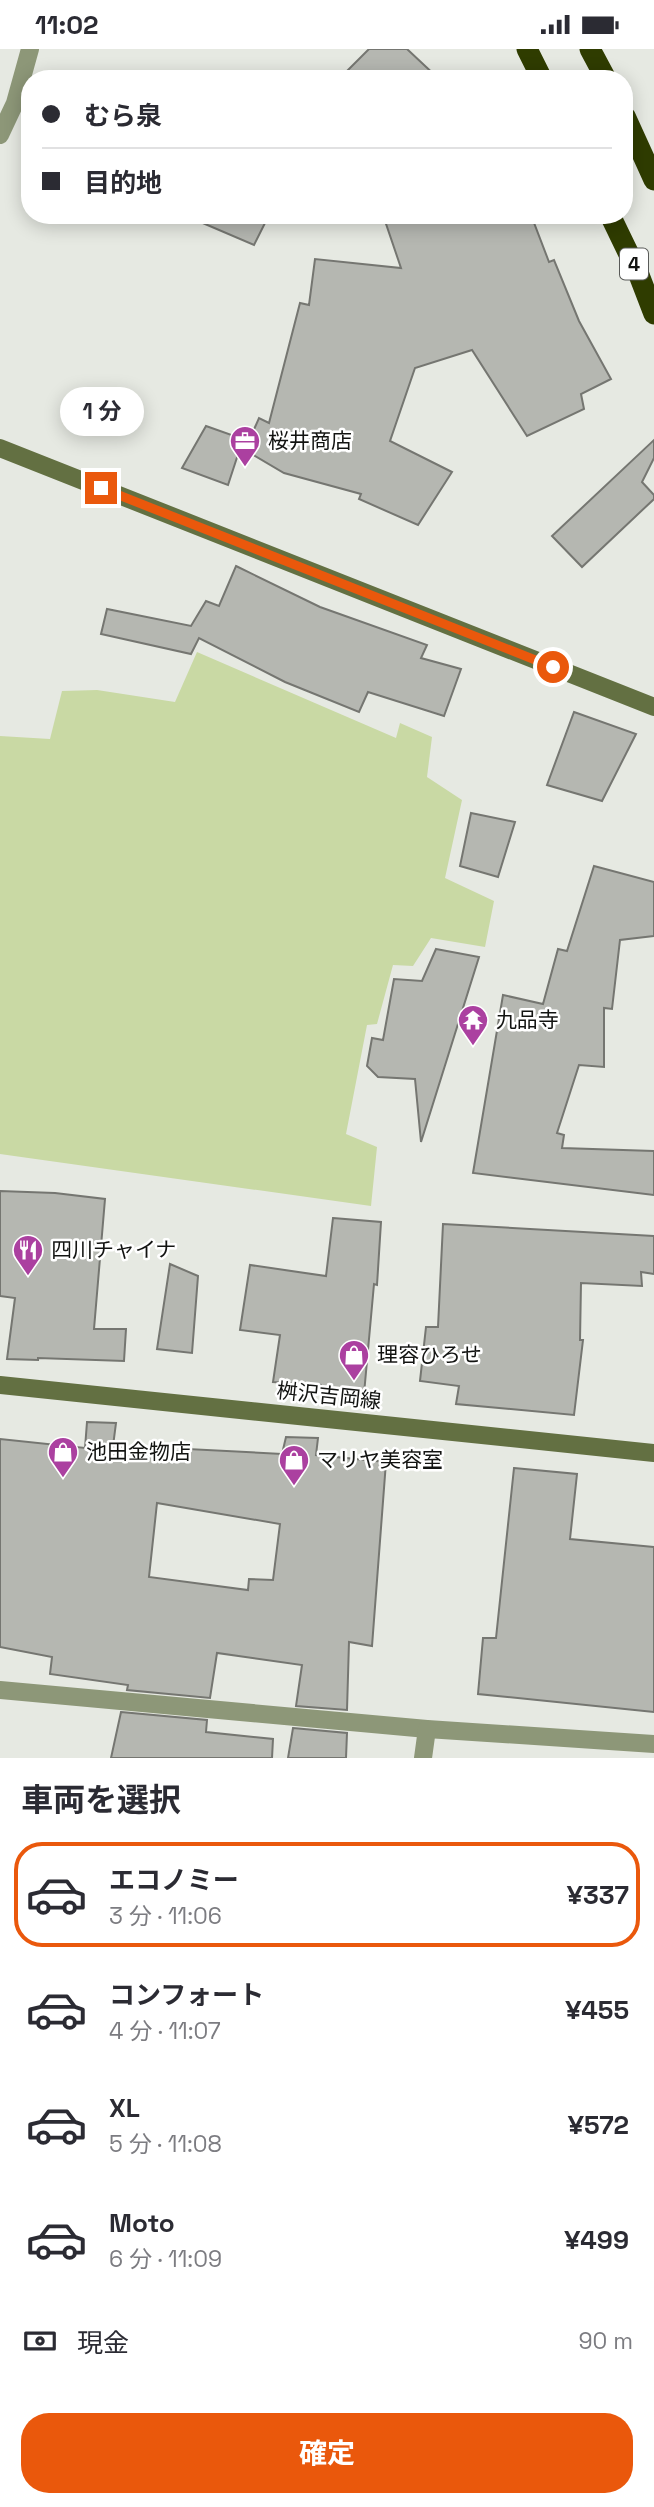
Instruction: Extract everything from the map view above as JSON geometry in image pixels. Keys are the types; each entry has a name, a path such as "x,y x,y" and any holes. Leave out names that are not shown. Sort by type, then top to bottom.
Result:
{"highway":[{"path":"527,49 538,70"},
{"path":"590,49 601,70"},
{"path":"633,134 654,180"},
{"name":"4","path":"614,224 654,314"}],"street":[{"path":"24,70 30,49"},
{"path":"0,135 15,103 21,81"},
{"path":"0,448 654,707"},
{"name":"桝沢吉岡線","path":"0,1385 654,1453"},
{"path":"0,1690 427,1729 654,1744"},
{"path":"423,1758 427,1729"}],"green space":[{"path":"197,652 396,738 400,723 432,737 427,777 462,800 445,878 494,901 485,947 431,938 413,966 393,965 377,1024 367,1025 346,1134 377,1147 371,1206 0,1154 0,736 50,739 62,691 97,690 175,702"}],"building":[{"path":"369,49 407,49 429,70 348,70"},
{"path":"205,224 264,224 254,245"},
{"path":"386,224 534,224 549,262 554,260 579,321 611,379 581,394 584,409 527,436 472,350 415,368 390,441 452,472 418,525 359,499 361,494 284,473 245,450 259,418 269,423 300,303 309,305 315,259 401,268"},
{"path":"206,426 243,439 228,485 182,468"},
{"path":"654,440 654,458 642,482 654,495 654,499 582,567 552,536"},
{"path":"236,566 320,607 427,645 421,658 461,669 444,716 368,692 359,712 285,682 199,638 191,654 101,634 107,609 191,626 206,601 219,606"},
{"path":"574,712 636,734 602,801 547,785"},
{"path":"471,813 515,822 498,877 460,866"},
{"path":"594,866 654,882 654,936 620,940 612,1009 604,1008 604,1067 579,1065 557,1133 564,1135 562,1148 654,1151 654,1195 473,1173 503,995 543,1004 558,949 567,951"},
{"path":"436,949 479,957 421,1142 415,1079 378,1077 367,1066 372,1038 383,1040 394,979 422,981"},
{"path":"0,1191 55,1193 105,1199 94,1329 126,1329 124,1361 7,1359 15,1298 0,1296"},
{"path":"333,1218 381,1222 377,1285 374,1284 364,1394 321,1389 321,1385 273,1382 280,1335 240,1330 250,1265 326,1276"},
{"path":"443,1224 654,1236 654,1274 641,1272 642,1286 581,1283 580,1340 583,1340 574,1415 456,1404 459,1386 420,1381 426,1327 438,1327"},
{"path":"170,1264 198,1276 192,1353 157,1349"},
{"path":"87,1422 116,1423 113,1446 188,1452 188,1449 282,1454 286,1437 318,1438 316,1455 386,1462 372,1646 349,1642 347,1710 296,1706 302,1665 217,1653 210,1698 127,1690 128,1685 50,1674 52,1657 0,1647 0,1439 85,1448","holes":["157,1503 280,1524 273,1580 249,1579 248,1590 149,1577"]},
{"path":"514,1468 577,1474 570,1539 654,1547 654,1712 478,1694 483,1638 496,1638"},
{"path":"121,1712 207,1720 206,1732 273,1739 272,1758 111,1758"},
{"path":"293,1728 347,1733 346,1758 288,1758"}],"place":[{"name":"桜井商店","path":"245,468"},
{"name":"九品寺","path":"473,1047"},
{"name":"四川チャイナ","path":"28,1277"},
{"name":"理容ひろせ","path":"354,1382"},
{"name":"池田金物店","path":"63,1479"},
{"name":"マリヤ美容室","path":"294,1487"}],"route":[{"path":"101,488 553,667"}]}
